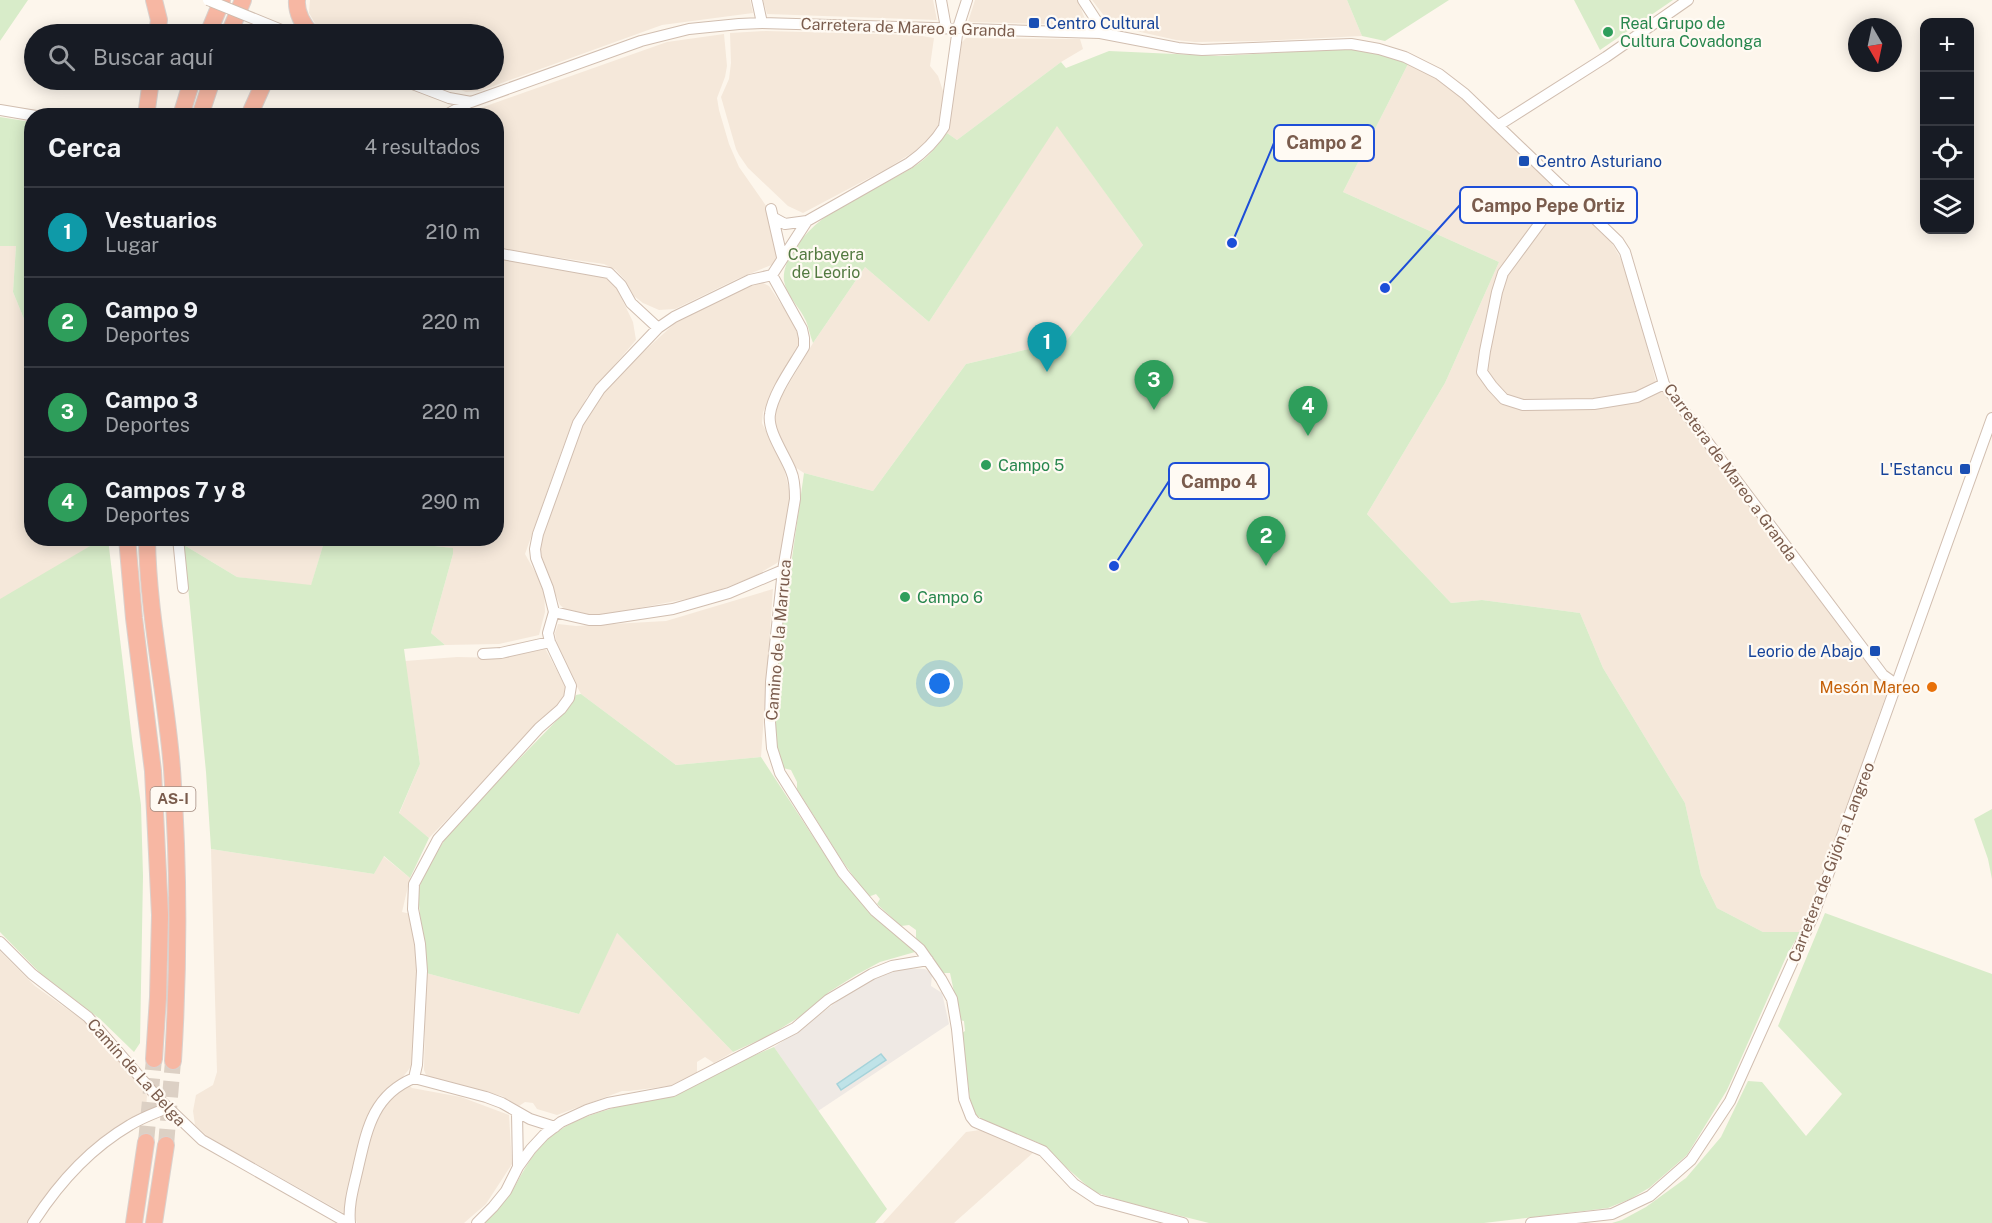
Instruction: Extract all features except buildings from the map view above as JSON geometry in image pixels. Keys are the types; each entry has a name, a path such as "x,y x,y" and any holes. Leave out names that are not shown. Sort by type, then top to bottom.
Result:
{"highway":[{"path":"154,0 158,24"},
{"path":"159,24 167,0"},
{"path":"212,24 222,0"},
{"path":"233,24 243,0"},
{"path":"289,24 296,2"},
{"path":"296,2 304,24"},
{"path":"147,108 150,90"},
{"path":"183,108 189,90"},
{"path":"203,108 209,90"},
{"path":"253,108 261,90"},
{"name":"AS-I","path":"127,546 153,771 160,915 154,1059"},
{"name":"AS-I","path":"148,546 153,617 172,779 178,913 177,998 173,1061"},
{"path":"134,1223 146,1142"},
{"path":"154,1223 166,1145"}],"street":[{"path":"208,0 265,24"},
{"path":"757,0 762,23"},
{"path":"941,0 946,28"},
{"path":"782,257 773,214 785,225 807,221 909,163 923,154 938,137 944,127 958,28 967,0"},
{"path":"1083,0 1096,20 1100,33"},
{"path":"1499,125 1606,57 1688,0"},
{"name":"Carretera de Mareo a Granda","path":"504,87 641,41 689,29 762,23 1100,33 1179,48 1202,50 1351,44 1405,57 1439,74 1465,94 1618,241 1624,252 1664,384 1882,675 1897,685"},
{"path":"428,90 460,102"},
{"name":"Carretera de Mareo a Granda","path":"453,108 460,102 496,90"},
{"path":"445,108 460,102"},
{"path":"0,110 24,114"},
{"path":"1565,189 1503,273 1495,302 1482,372 1504,399 1523,405 1594,404 1636,397 1664,384"},
{"path":"414,1078 417,1065 422,972 420,944 413,909 414,884 438,839 569,698 571,687 550,642 548,633 554,612 535,549 538,534 578,423 600,389 658,328 692,308 750,280 772,275 807,221"},
{"path":"504,255 609,273 621,285 631,303 658,328"},
{"name":"Camino de la Marruca","path":"772,275 802,329 804,338 804,347 775,399 770,415 770,426 792,473 795,490 783,570 771,682 772,748 780,773 843,873 860,895 875,911 920,949 941,979 952,999 964,1099 975,1122 1043,1151 1074,1184 1098,1200 1183,1223"},
{"name":"Carretera de Gijón a Langreo","path":"1531,1223 1612,1214 1650,1196 1691,1160 1730,1101 1814,914 1987,444 1992,418"},
{"path":"179,546 183,588"},
{"path":"554,612 589,620 600,620 673,609 729,593 783,570"},
{"path":"483,654 501,653 550,642"},
{"name":"Camín de La Belga","path":"0,942 32,974 77,1007 99,1028 137,1076 202,1140 349,1223"},
{"path":"477,1223 506,1191 518,1167 544,1135 555,1127 587,1110 608,1103 673,1091 795,1028 828,1000 872,974 892,966 928,960"},
{"path":"349,1223 350,1203 369,1124 391,1087 414,1078 486,1097 502,1103 517,1113 555,1127"},
{"path":"33,1223 51,1195 77,1166 130,1125 167,1108"},
{"path":"517,1113 518,1167"}],"shaded area":[{"path":"310,0 750,0 753,13 662,25 504,82 504,24 315,24 309,13"},
{"path":"763,0 933,0 937,20 767,14"},
{"path":"975,0 1078,0 1087,25 968,22"},
{"path":"1092,0 1347,0 1362,36 1258,41 1176,40 1123,28 1108,21"},
{"path":"766,31 916,35 934,38 930,66 938,76 943,91 943,107 939,124 932,136 923,146 888,168 803,213 788,206 748,168 739,155 721,97 729,79 730,33"},
{"path":"724,34 727,66 717,98 719,110 729,144 739,167 769,210 778,251 774,264 675,309 659,310 634,296 616,270 604,264 504,249 504,108 481,108 667,42"},
{"path":"966,38 1080,39 1083,49 1061,62 957,140 947,133 961,43"},
{"path":"1408,64 1435,77 1462,96 1610,240 1621,259 1635,299 1656,382 1887,688 1849,801 1800,932 1763,932 1717,908 1701,875 1685,803 1603,668 1580,613 1482,600 1451,603 1367,514 1445,383 1499,262 1343,192"},
{"path":"461,90 483,90 480,91"},
{"path":"1057,125 1143,245 1067,340 966,364 873,491 804,473 795,467 777,434 774,415 777,404 813,343 865,267 929,322"},
{"path":"0,246 16,246 13,292 24,319 24,546 90,546 0,601"},
{"path":"504,259 608,278 615,285 633,322 636,340 587,397 563,447 525,554 544,588 545,612 539,635 499,644 445,645 431,633 453,548 434,546 504,546"},
{"path":"759,281 769,286 800,334 800,343 763,412 762,423 784,469 790,493 781,557 777,563 755,576 707,595 608,614 585,615 566,610 560,605 542,562 540,540 574,433 595,400 674,324 691,312"},
{"path":"186,546 323,546 311,586 237,577"},
{"path":"773,589 761,757 676,765 581,694 558,651 555,633 558,624 576,626 666,621"},
{"path":"545,648 566,688 564,698 429,838 399,814 420,764 405,661 457,657 503,658"},
{"path":"211,849 374,874 383,856 410,878 402,912 411,914 418,969 414,1063 402,1078 412,1088 461,1097 509,1115 512,1164 486,1204 464,1223 357,1223 356,1220 208,1137 195,1125 193,1111 196,1095 213,1085 217,1072"},
{"path":"616,932 733,1052 714,1063 705,1057 697,1062 697,1073 670,1086 622,1091 557,1115 537,1109 533,1103 525,1102 519,1106 502,1096 430,1078 426,1075 424,1070 426,973 579,1014"},
{"path":"0,951 35,986 88,1024 139,1083 147,1096 146,1109 101,1139 62,1175 40,1203 39,1223 0,1223"},
{"path":"902,968 925,969 932,974 931,986 942,993 949,1024 818,1111 774,1047 868,982"},
{"path":"980,1130 1035,1151 954,1223 883,1223 966,1132"}],"green space":[{"path":"0,0 28,0 0,41"},
{"path":"1347,0 1449,0 1385,41 1362,36"},
{"name":"Real Grupo de Cultura Covadonga","path":"1574,0 1673,0 1600,50"},
{"name":"Carbayera de Leorio","path":"1359,50 1408,64 1343,192 1499,262 1445,383 1367,514 1451,603 1482,600 1580,613 1603,668 1685,803 1701,875 1717,908 1763,932 1800,932 1786,957 1727,1090 1687,1155 1649,1188 1608,1208 1484,1223 1209,1223 1094,1192 1039,1143 986,1122 976,1115 971,1108 962,1033 965,1031 964,1021 960,1020 950,973 942,973 916,938 916,930 909,925 901,926 877,904 880,899 876,894 868,897 797,789 797,782 791,770 783,768 775,746 774,686 804,473 873,491 966,364 1067,340 1143,245 1057,126 929,322 865,267 813,343 806,321 784,281 784,271 788,261 802,239 830,213 920,163 947,133 957,140 1061,62 1066,68 1109,51 1219,56"},
{"path":"0,117 24,121 24,319 13,292 16,246 0,246"},
{"path":"90,546 109,546 141,805 143,876 140,1043 134,1052 100,1019 40,973 0,932 0,599"},
{"path":"184,546 237,577 311,585 323,546 453,548 431,633 445,645 404,649 420,764 399,813 429,838 410,878 384,856 374,874 211,849 206,772"},
{"path":"581,694 676,765 761,757 827,858 859,900 914,948 915,952 880,962 856,975 829,992 801,1016 770,1035 733,1052 617,933 579,1014 426,973 418,892 423,876 455,825 563,714 576,695"},
{"path":"1992,809 1992,879 1988,859 1974,819"},
{"path":"1825,913 1992,974 1992,1223 1612,1223 1646,1207 1686,1178 1721,1137 1748,1081 1762,1082 1806,1136 1842,1094 1778,1026"},
{"path":"774,1047 887,1209 875,1223 483,1223 511,1193 541,1146 566,1126 666,1090"}],"water":[{"path":"881,1054 886,1060 841,1090 837,1084"}],"tunnel":[{"path":"146,1142 154,1059"},
{"path":"166,1145 173,1061"}],"place":[{"name":"Centro Cultural","path":"1034,23"},
{"name":"Real Grupo de Cultura Covadonga","path":"1608,32"},
{"name":"Centro Asturiano","path":"1524,161"},
{"name":"Campo 2","path":"1232,243"},
{"name":"Campo Pepe Ortiz","path":"1385,288"},
{"name":"Vestuarios","path":"1047,372"},
{"name":"Campo 3","path":"1154,410"},
{"name":"Campos 7 y 8","path":"1308,436"},
{"name":"Campo 5","path":"986,465"},
{"name":"L'Estancu","path":"1965,469"},
{"name":"Campo 4","path":"1114,566"},
{"name":"Campo 9","path":"1266,566"},
{"name":"Campo 6","path":"905,597"},
{"name":"Leorio de Abajo","path":"1875,651"},
{"name":"Mesón Mareo","path":"1932,687"}]}
